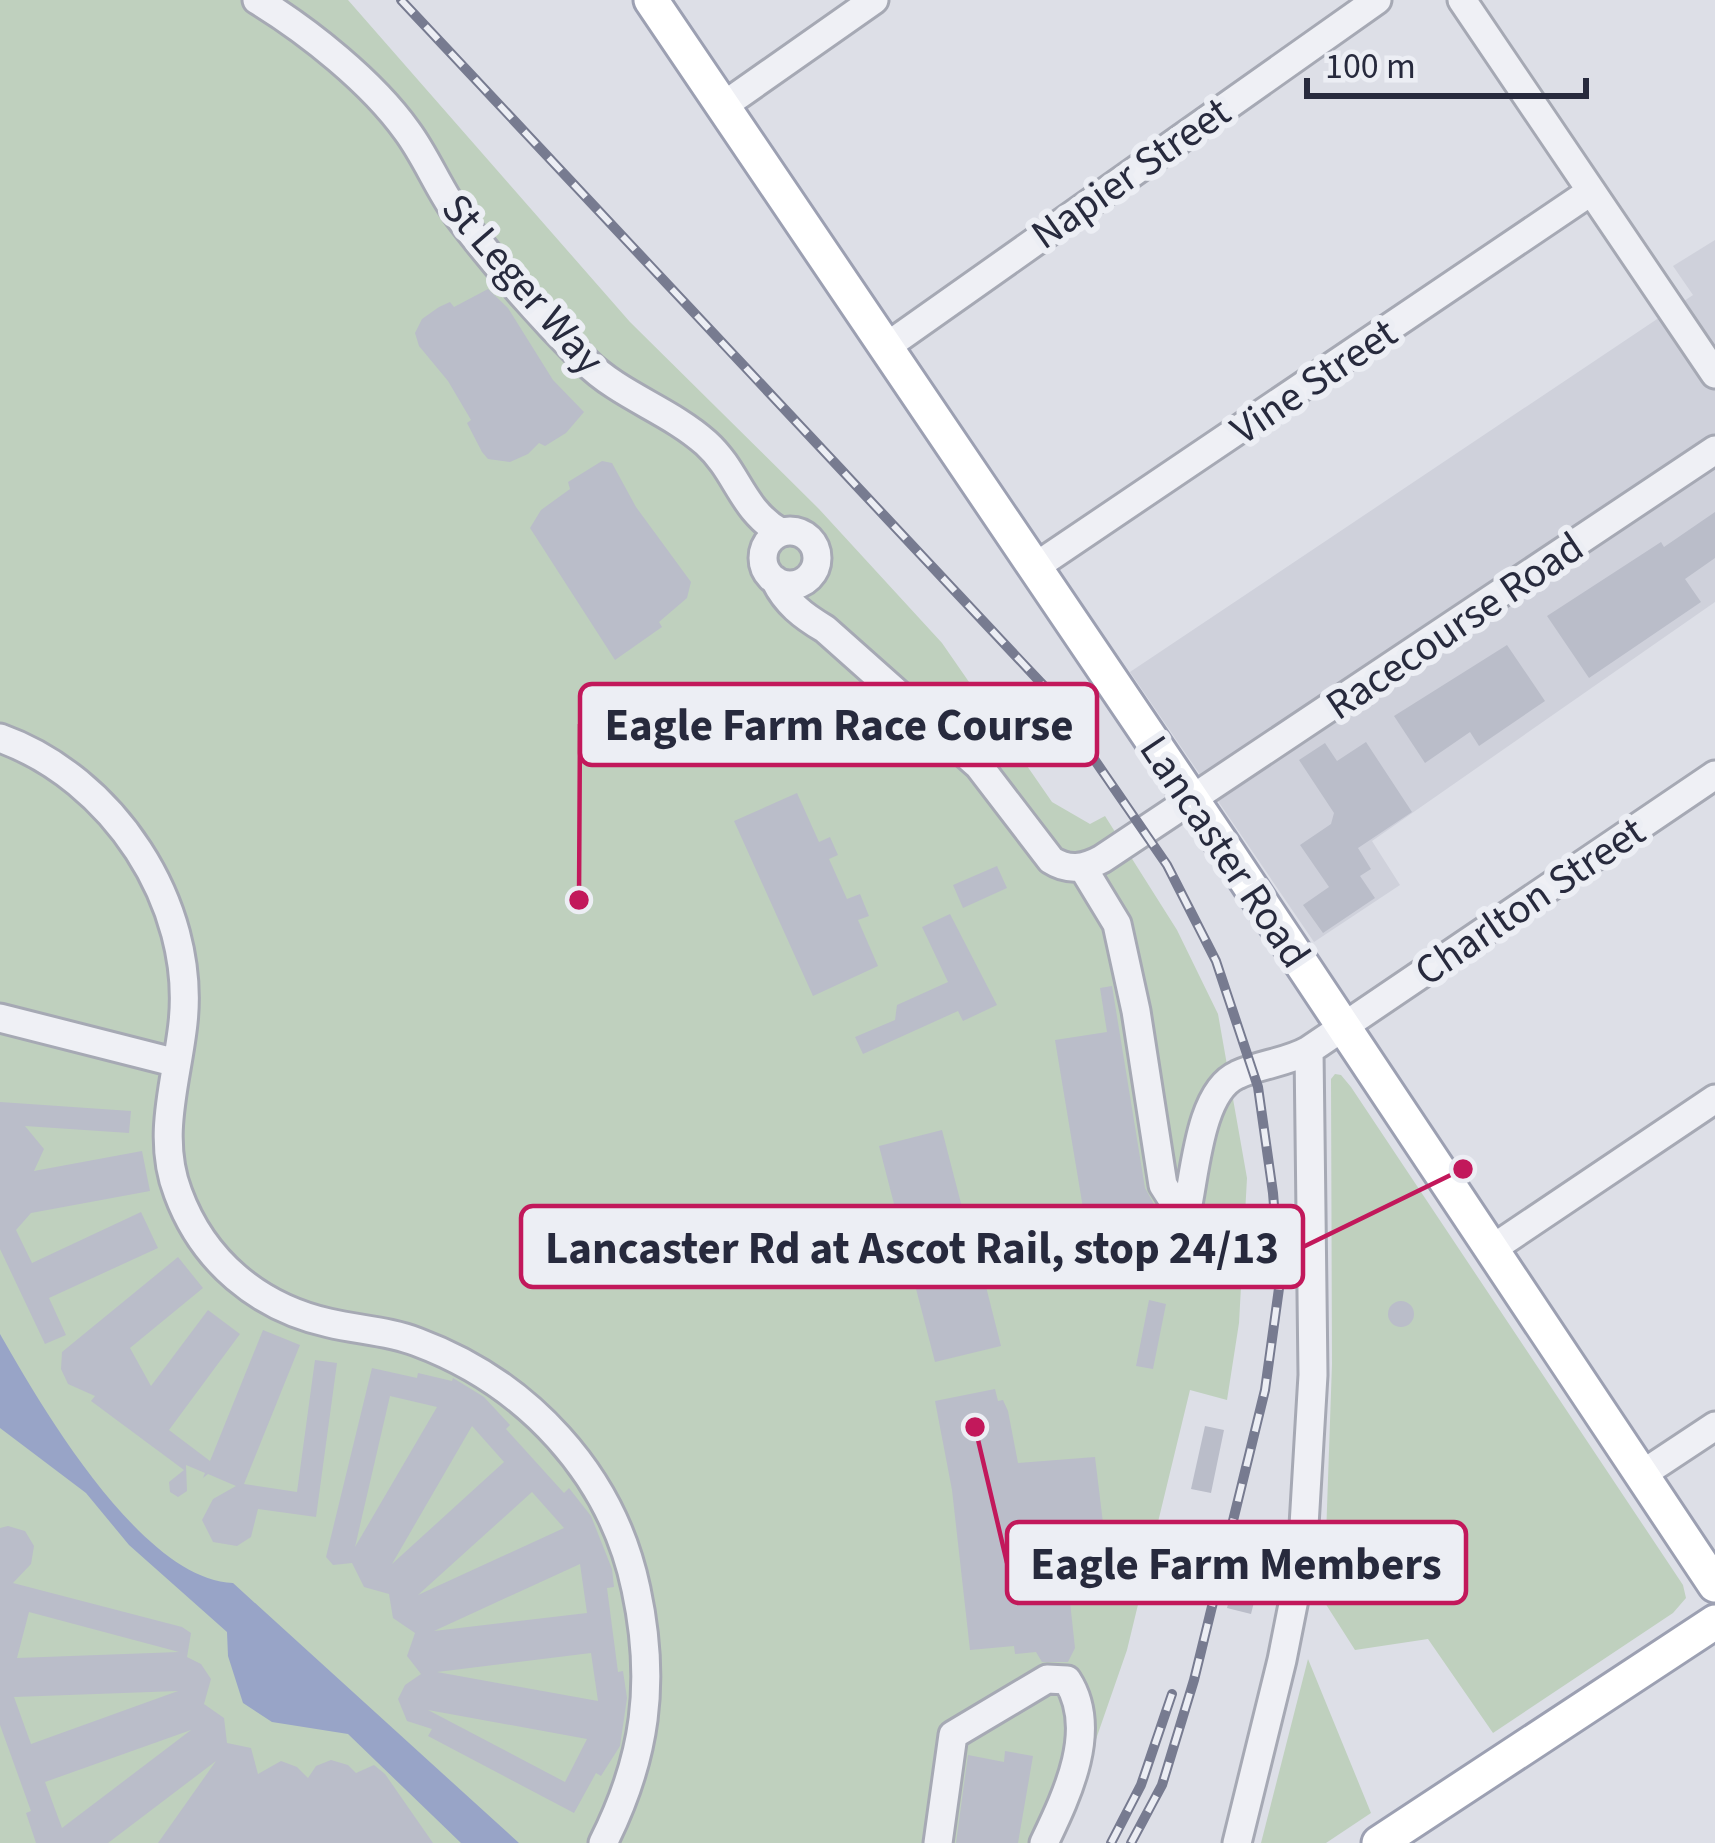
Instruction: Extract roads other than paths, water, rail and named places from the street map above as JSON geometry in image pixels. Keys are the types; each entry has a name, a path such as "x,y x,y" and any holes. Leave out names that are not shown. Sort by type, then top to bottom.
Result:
{"main road":[{"name":"Lancaster Road","path":"652,0 1715,1585"},
{"path":"1379,1843 1715,1622"}],"street":[{"name":"St Leger Way","path":"256,0 310,33 404,125 461,219 584,360 611,383 700,437 730,471 772,541"},
{"path":"723,106 874,0"},
{"name":"Napier Street","path":"886,347 1377,0"},
{"path":"1462,0 1715,374"},
{"name":"Vine Street","path":"1035,567 1591,192"},
{"name":"Racecourse Road","path":"1083,868 1102,860 1715,450"},
{"path":"825,629 813,604 810,577 818,561 814,543 799,531 772,541 764,566 788,601 979,766 1051,860 1066,868 1083,868"},
{"path":"775,580 793,585 810,577"},
{"path":"0,738 78,782 125,830 163,898 180,955 184,1020 167,1119 175,1187 201,1240 219,1262 263,1298 292,1312 417,1341 488,1378 564,1441 602,1492 629,1556 643,1621 647,1688 641,1742 628,1790 603,1843"},
{"name":"Charlton Street","path":"1083,868 1117,924 1136,1011 1163,1185 1187,1210 1204,1120 1216,1091 1233,1076 1309,1050 1715,775"},
{"path":"0,1018 177,1063"},
{"path":"1237,1843 1302,1559 1313,1375 1309,1050"},
{"path":"1492,1249 1715,1099"},
{"path":"1641,1475 1715,1426"},
{"path":"938,1843 953,1736 1047,1679 1067,1680 1079,1698 1081,1740 1044,1843"}],"water":[{"path":"0,1334 68,1444 130,1522 164,1553 199,1574 233,1583 519,1843 461,1843 348,1734 272,1722 243,1703 228,1656 227,1632 129,1545 86,1493 0,1428"}],"railway":[{"path":"401,0 1043,685 1167,865 1216,961 1258,1087 1280,1281 1265,1390 1194,1680 1162,1785 1131,1843"},
{"path":"1111,1843 1141,1785 1172,1694"}],"place":[{"name":"Eagle Farm Race Course","path":"579,900"},
{"name":"Lancaster Rd at Ascot Rail, stop 24/13","path":"1463,1169"},
{"name":"Eagle Farm Members","path":"975,1427"}]}
